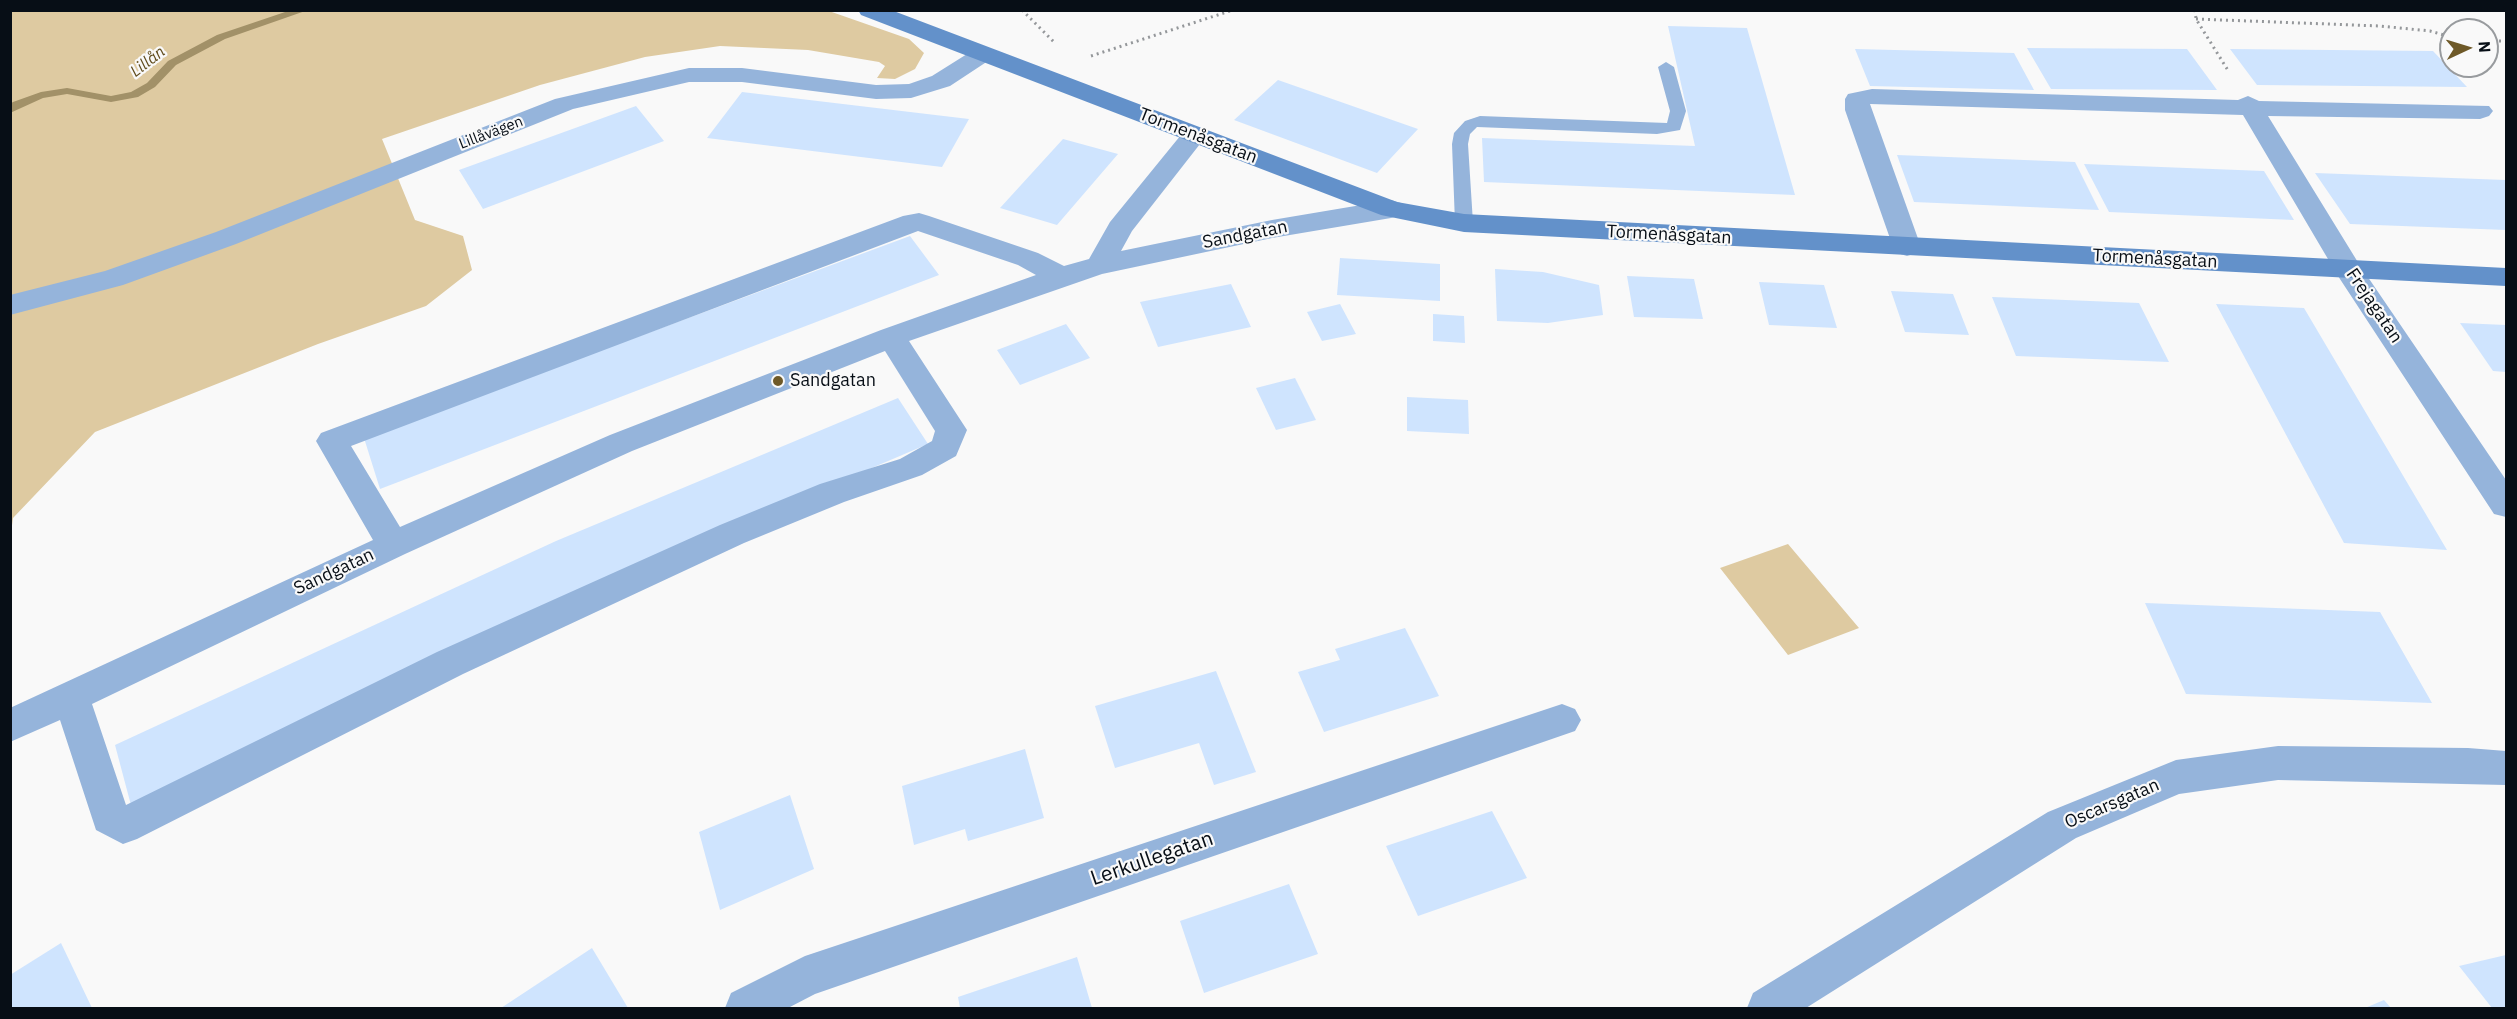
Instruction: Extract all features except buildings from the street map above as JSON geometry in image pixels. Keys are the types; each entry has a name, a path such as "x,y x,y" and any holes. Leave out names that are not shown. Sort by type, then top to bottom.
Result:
{"street":[{"name":"Tormenåsgatan","path":"869,10 983,54 1064,72 1194,135 1391,209 1464,223 2506,277"},
{"name":"Lillåvägen","path":"10,305 113,278 226,238 575,101 689,75 742,75 876,92 911,91 941,81 983,54"},
{"path":"1907,247 1858,110 1857,99 1872,96 2480,111"},
{"name":"Frejagatan","path":"2250,106 2348,269 2506,505"},
{"path":"1100,265 1120,228 1194,135"},
{"name":"Sandgatan","path":"10,726 393,545 621,444 891,337 1061,276 1100,265 1272,229 1391,209"},
{"path":"393,545 332,441 903,225 919,222 1028,259 1061,276"},
{"path":"71,696 110,817 123,826 482,648 732,534 832,493 911,466 945,448 951,430 891,337"},
{"name":"Lerkullegatan","path":"746,1008 805,977 1562,720"},
{"name":"Oscarsgatan","path":"1767,1008 2062,825 2176,777 2278,763 2468,765 2506,768"}],"lane":[{"path":"1464,223 1460,144 1462,133 1471,124 1480,121 1657,129 1674,127 1678,111 1666,67"}],"path":[{"path":"1022,10 1046,32 1064,72 1175,27 1233,10"},
{"path":"2194,10 2196,19 2250,106"},
{"path":"2196,19 2380,26 2439,34"}],"shaded area":[{"path":"11,11 829,11 909,39 924,53 915,69 895,79 877,78 885,66 879,62 808,50 720,46 645,57 540,85 382,139 415,220 463,236 472,270 426,306 318,344 95,432 13,518 11,533"},
{"path":"1788,544 1859,628 1788,655 1720,568"}],"waterway":[{"name":"Lillån","path":"10,110 17,104 41,95 67,91 111,99 134,95 151,85 172,63 221,37 303,10"}],"place":[{"name":"Sandgatan","path":"778,381"}]}
